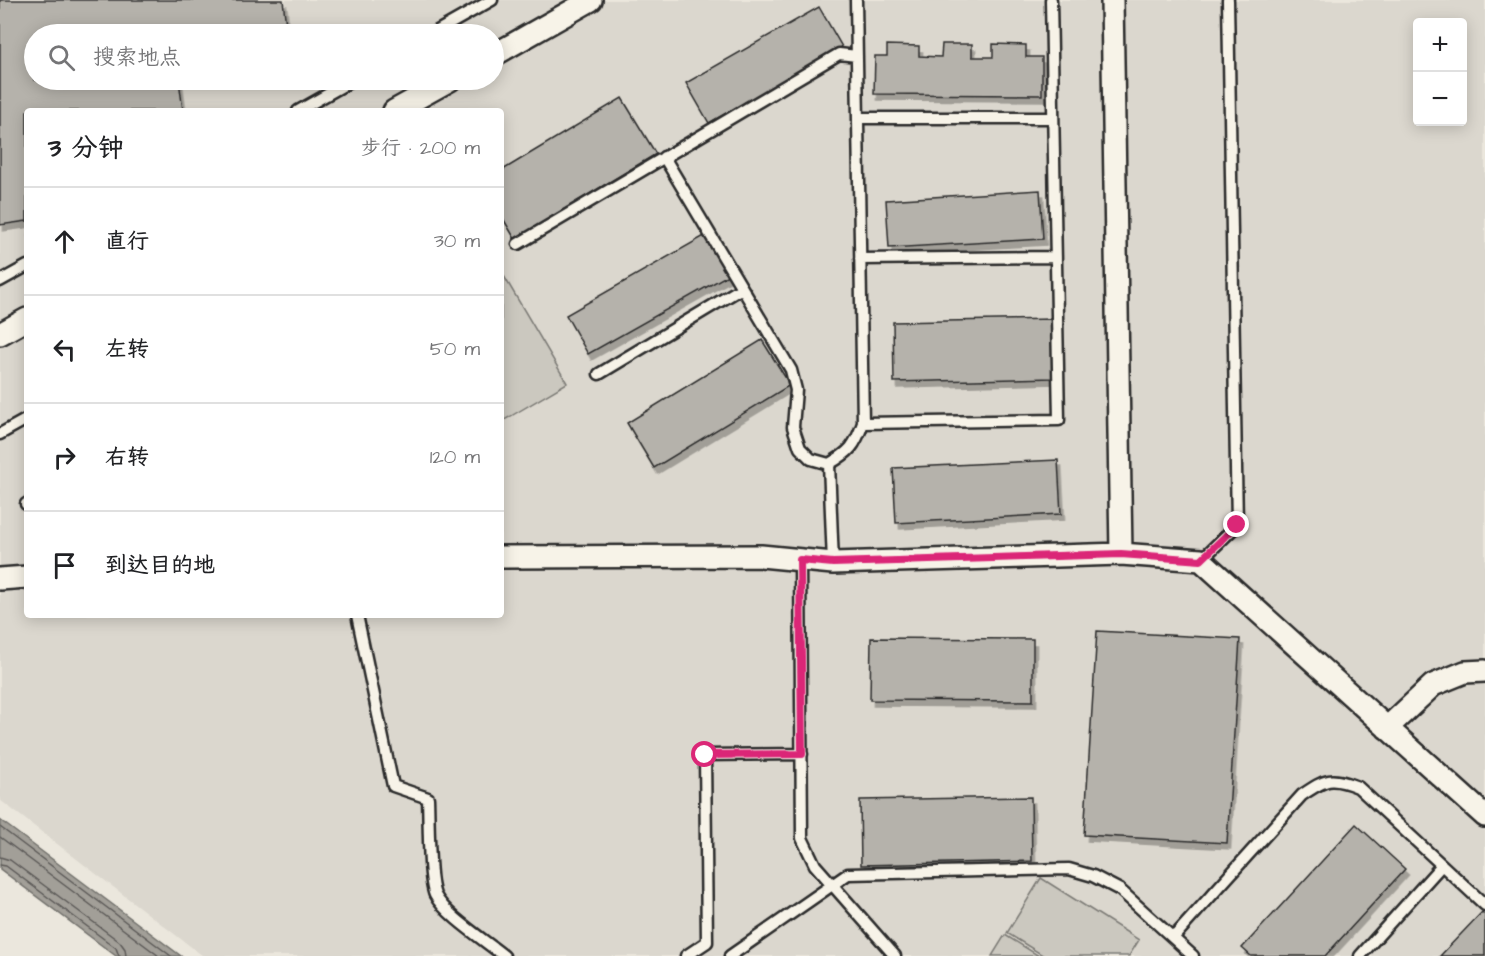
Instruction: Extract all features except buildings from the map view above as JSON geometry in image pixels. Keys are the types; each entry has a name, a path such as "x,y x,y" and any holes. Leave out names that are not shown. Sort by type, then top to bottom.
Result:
{"street":[{"path":"504,49 591,0"},
{"path":"1112,0 1121,554"},
{"path":"399,108 432,90"},
{"path":"0,334 24,321"},
{"path":"504,557 761,556 833,563 1121,554 1201,560 1485,816"},
{"path":"0,579 24,577"},
{"path":"1387,728 1433,685 1465,672 1485,670"}],"lane":[{"path":"450,24 492,0"},
{"path":"664,158 791,370 796,390 794,427 800,448 811,459 829,464 843,456 856,442 863,423 856,0"},
{"path":"863,423 1059,420 1051,0"},
{"path":"1201,560 1237,525 1228,0"},
{"path":"518,244 839,54 857,56"},
{"path":"303,108 335,90"},
{"path":"858,118 1053,118"},
{"path":"860,259 1055,256"},
{"path":"0,281 24,268"},
{"path":"598,374 742,288"},
{"path":"0,434 24,421"},
{"path":"829,464 833,563"},
{"path":"800,560 802,838 815,865 895,956"},
{"path":"358,618 393,786 428,798 432,881 435,895 447,911 504,956"},
{"path":"686,956 707,942 705,755 802,754"},
{"path":"1173,938 1302,795 1320,783 1339,780 1358,787 1485,905"},
{"path":"1360,956 1442,866"},
{"path":"730,956 848,874 1069,869 1093,876 1120,890 1193,956"}],"shaded area":[{"path":"0,0 1485,0 1485,956 203,956 0,800"},
{"path":"504,276 567,383 504,420"},
{"path":"1041,878 1139,940 1129,956 1044,956 1007,933"},
{"path":"1005,935 1039,956 992,956"}],"water":[{"path":"0,820 181,956 116,956 0,869"}],"route":[{"path":"705,755 802,754 800,560 833,563 1121,554 1201,560 1237,525"}]}
